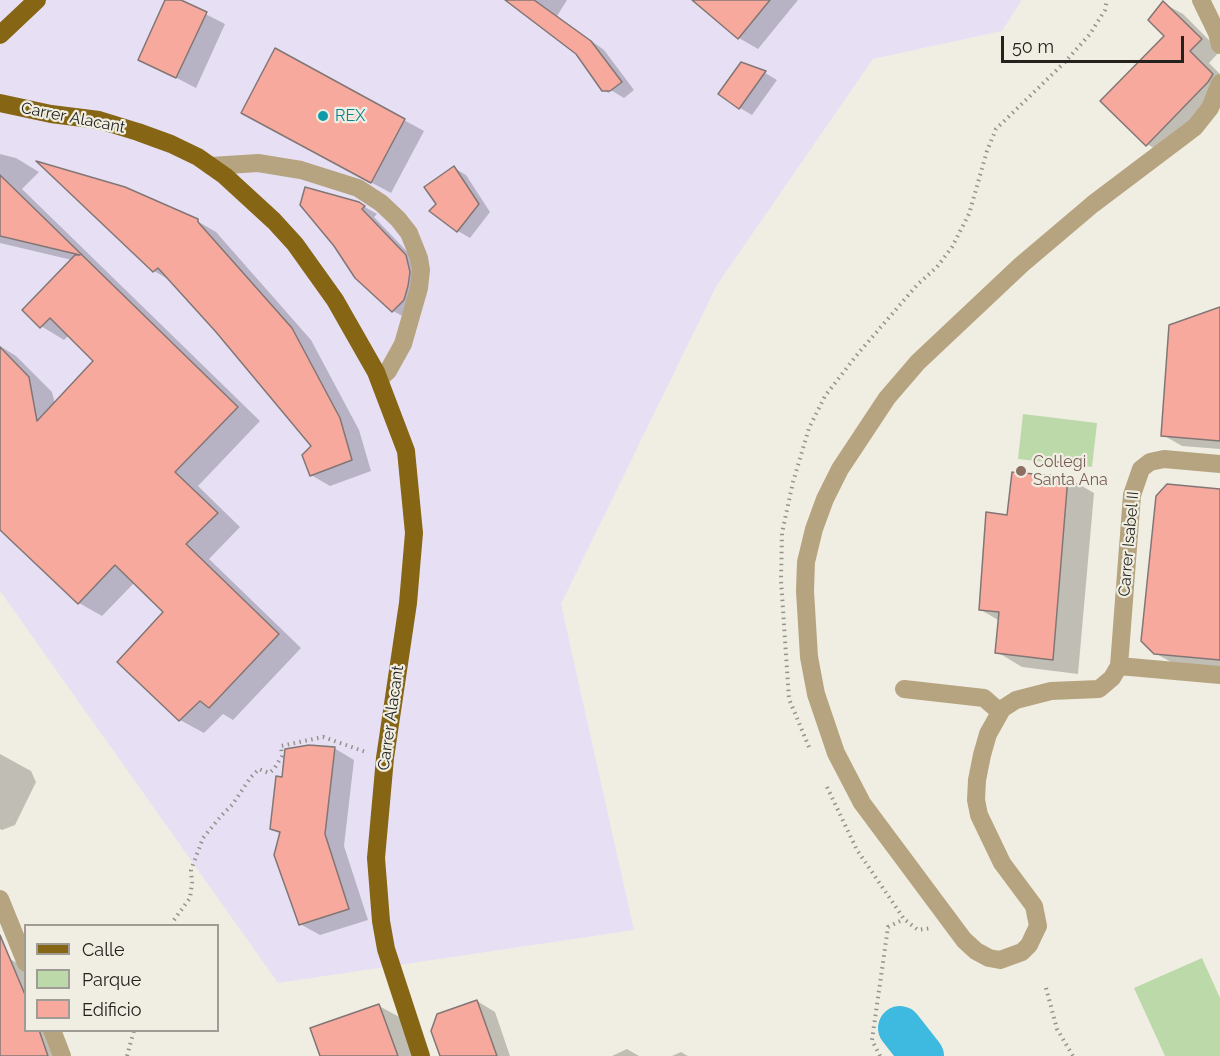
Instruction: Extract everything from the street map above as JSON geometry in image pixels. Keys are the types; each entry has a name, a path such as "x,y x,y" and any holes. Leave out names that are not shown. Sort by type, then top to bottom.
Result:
{"main road":[{"path":"0,35 37,0"},
{"name":"Carrer Alacant","path":"0,103 51,114 99,120 171,144 211,166 248,197 295,244 334,300 360,342 379,379 406,451 414,533 408,603 385,758 376,858 381,921 390,968 421,1056"}],"street":[{"path":"1201,0 1220,45"},
{"path":"1220,83 1210,108 1195,127 1093,204 1021,265 918,362 887,398 840,469 825,499 814,529 806,562 806,627 811,666 825,725 841,764 862,803 952,924 976,951 989,958 1000,960 1022,952 1029,945 1038,926 1034,906 993,848 977,807 977,780 982,755 988,734 1000,712 1016,700 1031,695 1052,691 1099,689 1112,678 1119,666 1220,675"},
{"path":"211,166 258,163 301,170 358,188 381,202 398,219 409,233 419,258 421,270 419,288 403,344 388,370 379,379"},
{"name":"Carrer Isabel II","path":"1119,666 1132,495 1141,470 1150,462 1164,459 1220,464"},
{"path":"904,689 984,698 1000,712"},
{"path":"0,899 24,958"},
{"path":"53,1032 62,1056"}],"path":[{"path":"811,749 789,699 781,580 782,533 793,482 809,428 825,396 856,356 904,300 937,267 952,247 969,214 987,151 996,129 1066,61 1090,34 1105,10 1107,0"},
{"path":"174,924 174,920 190,898 191,870 203,838 259,769 269,773 274,769 282,756 280,746 323,737 385,758"},
{"path":"823,778 857,850 904,919 918,930 952,924"},
{"path":"880,1056 872,1040 888,927 904,919"},
{"path":"1046,988 1057,1029 1073,1056"},
{"path":"127,1056 133,1032"}],"shaded area":[{"path":"0,0 1022,0 1002,31 873,59 717,285 561,604 634,930 278,983 0,591"}],"green space":[{"path":"1023,414 1097,423 1092,467 1018,459"},
{"path":"1202,958 1220,998 1220,1056 1165,1056 1134,988"}],"building":[{"path":"165,0 181,0 207,12 176,78 138,60"},
{"path":"505,0 534,0 591,41 622,82 610,91 602,91 576,54"},
{"path":"692,0 770,0 738,39"},
{"path":"1163,1 1202,39 1190,51 1213,74 1146,146 1100,101 1164,36 1148,20"},
{"name":"REX","path":"275,48 405,119 371,183 241,113"},
{"path":"741,62 766,71 739,109 718,94"},
{"path":"36,161 125,187 198,219 198,222 292,328 340,418 352,460 310,476 302,455 311,446 216,332 158,268 153,272"},
{"path":"454,166 479,204 457,232 429,211 436,204 424,187"},
{"path":"0,175 238,407 175,472 218,513 186,544 279,634 209,708 200,701 179,721 117,662 163,612 115,565 78,604 0,530 0,347 29,377 37,421 93,361 50,318 40,328 22,310 75,255 80,255 0,236"},
{"path":"305,187 359,202 365,206 362,209 406,255 410,272 408,286 404,300 392,312 355,278 334,246 300,205"},
{"path":"1220,307 1220,441 1161,436 1169,325"},
{"path":"1012,472 1068,477 1053,660 995,653 999,612 979,610 986,512 1007,515"},
{"path":"1167,484 1220,489 1220,660 1154,654 1141,641 1156,496"},
{"path":"309,745 335,747 325,834 349,909 299,925 274,855 280,832 270,829 276,776 282,777 285,749"},
{"path":"0,935 24,992 24,1032 40,1032 48,1056 0,1056"},
{"path":"477,1000 497,1056 440,1056 431,1031 437,1014"},
{"path":"379,1004 398,1056 320,1056 310,1028"}],"waterway":[{"path":"900,1028 922,1056"}],"place":[{"name":"REX","path":"323,116"},
{"name":"Col·legi Santa Ana","path":"1021,471"}]}
